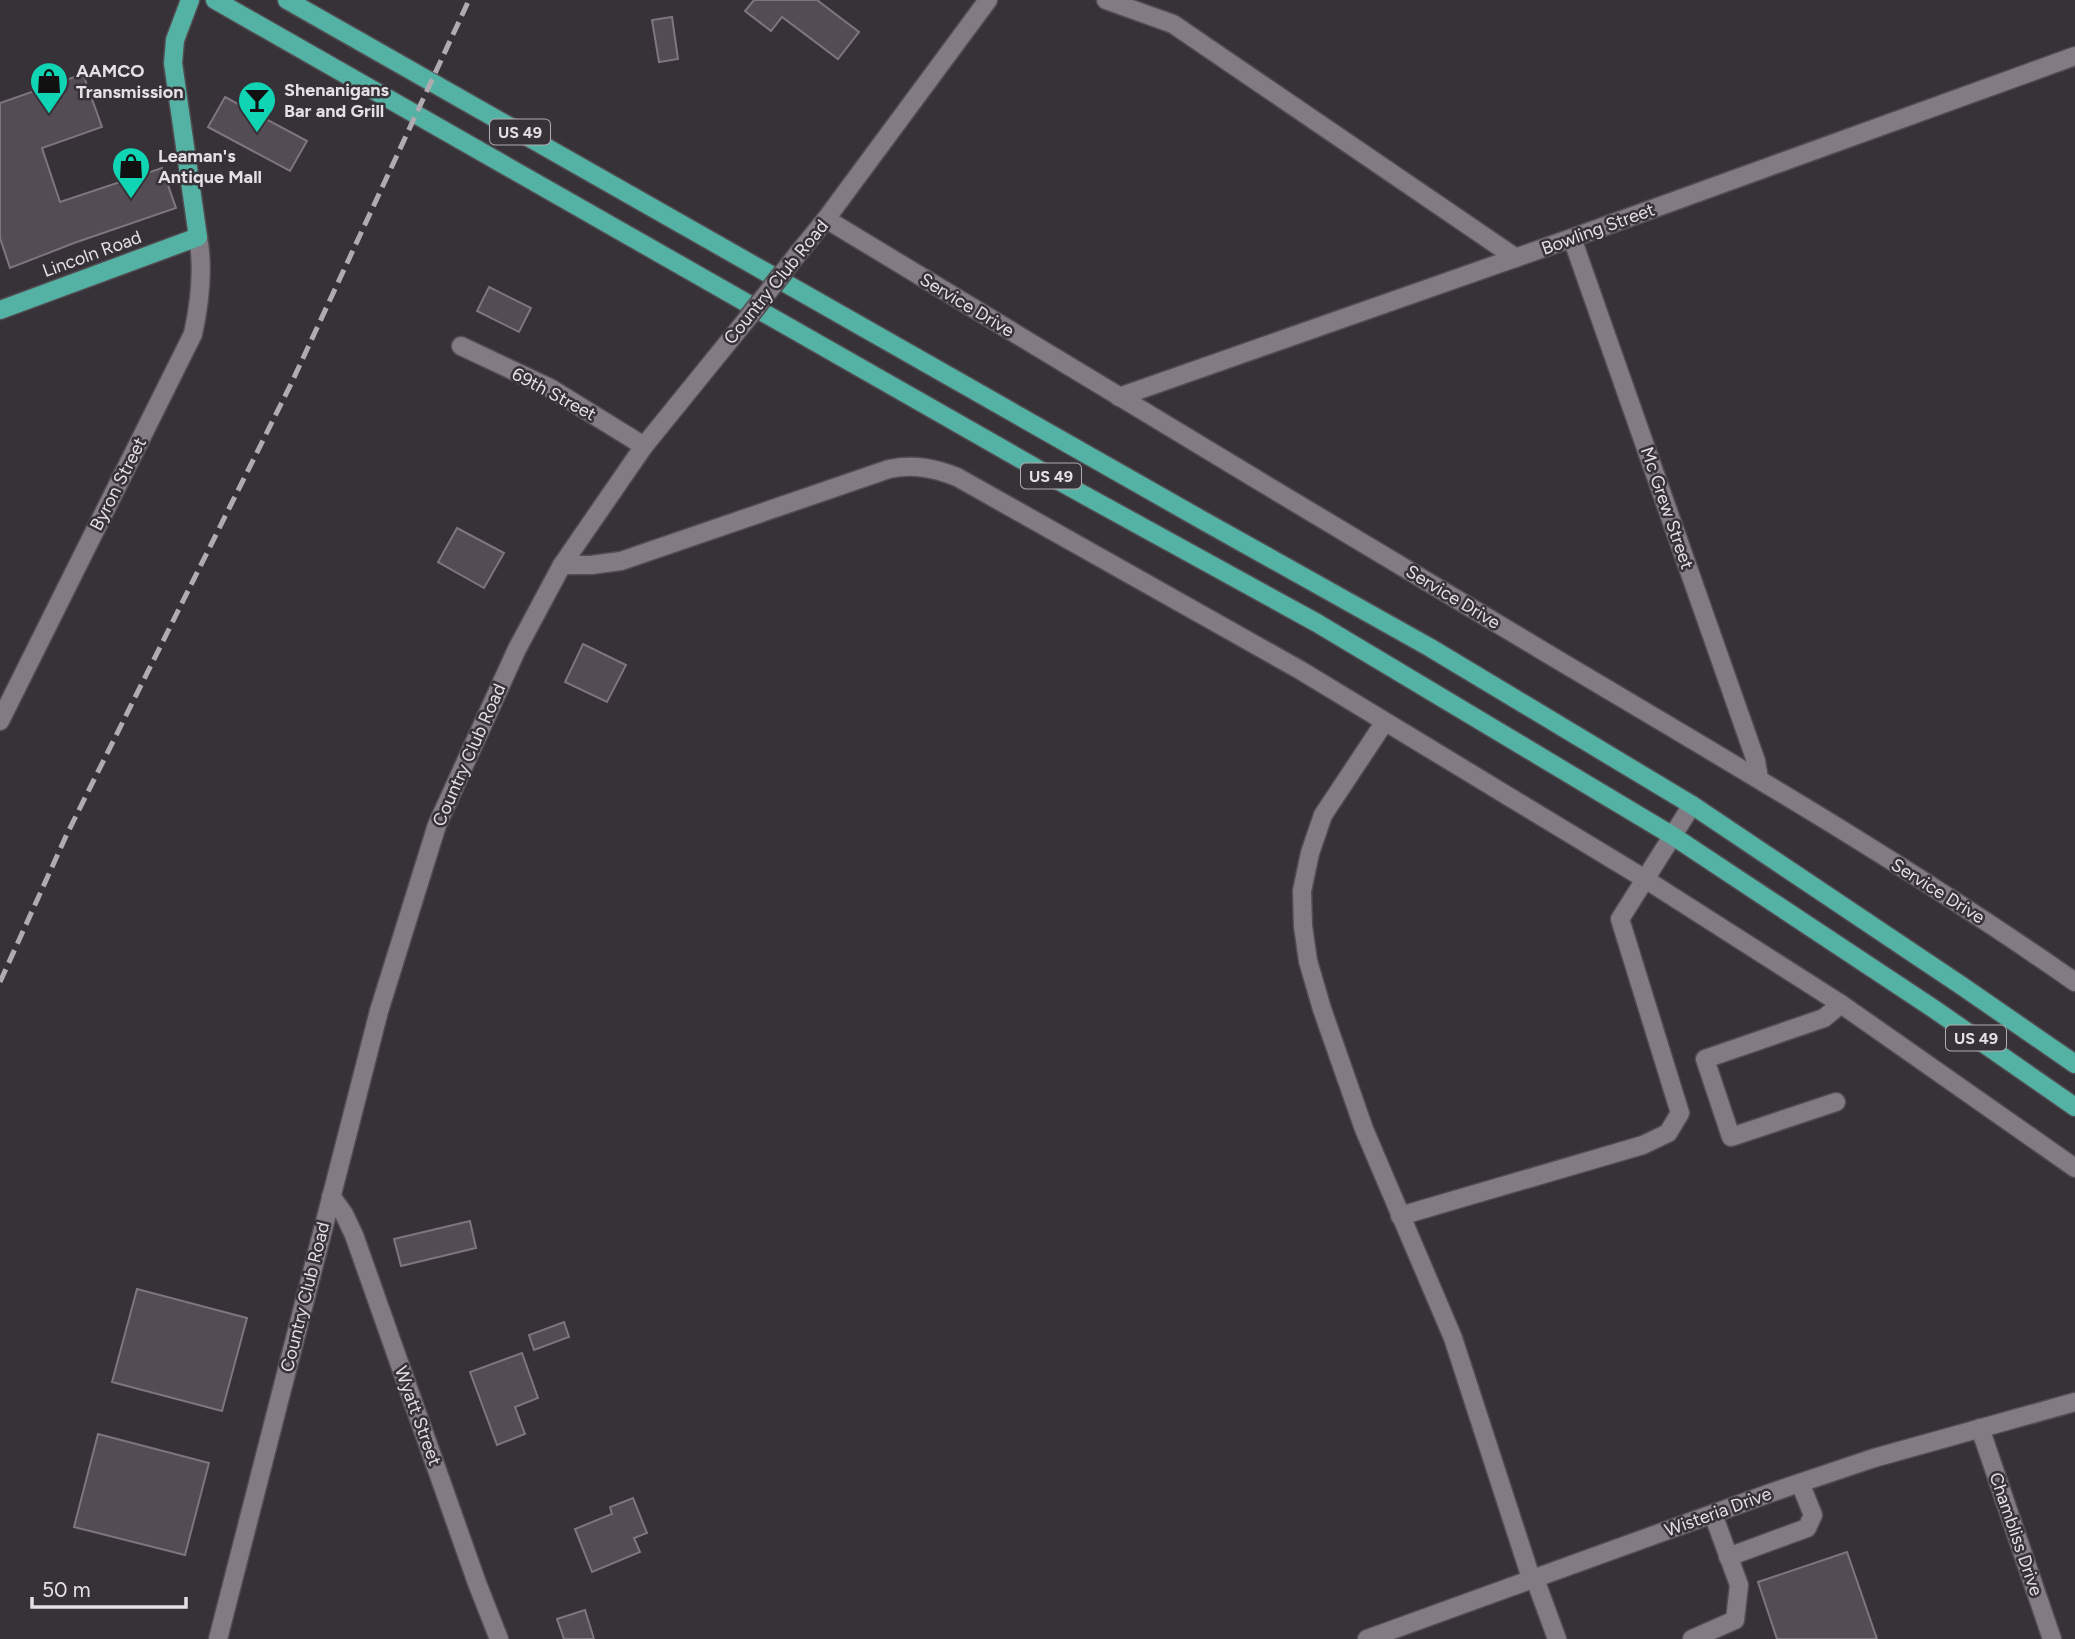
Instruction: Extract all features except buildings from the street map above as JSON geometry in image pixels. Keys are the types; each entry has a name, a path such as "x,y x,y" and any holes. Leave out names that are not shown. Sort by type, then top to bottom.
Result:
{"main road":[{"path":"190,0 175,40 175,86 198,237"},
{"name":"US 49","path":"215,0 1054,478 1317,623 1672,836 1934,1009 2075,1107"},
{"name":"US 49","path":"287,0 306,7 1177,506 1417,640 1692,804 2075,1064"},
{"name":"Lincoln Road","path":"0,310 198,237"}],"street":[{"name":"Country Club Road","path":"218,1639 379,1011 437,825 517,649 562,565 644,446 826,219 988,0"},
{"path":"1106,0 1173,24 1516,258"},
{"name":"Bowling Street","path":"1119,397 1516,258 2075,56"},
{"name":"Service Drive","path":"826,219 1759,779 1951,898 2075,982"},
{"name":"Byron Street","path":"0,721 193,334 202,257 198,237"},
{"name":"Mc Grew Street","path":"1572,238 1756,761 1759,779"},
{"name":"69th Street","path":"461,346 550,388 644,446"},
{"path":"562,565 621,561 889,469 923,467 957,477 1300,670 1646,879 1842,1004 2075,1168"},
{"path":"1384,723 1323,815 1310,853 1303,891 1303,926 1308,961 1364,1129 1453,1338 1533,1580 1557,1639"},
{"path":"1400,1216 1643,1145 1668,1133 1680,1112 1620,919 1692,804"},
{"path":"1836,1102 1731,1137 1705,1059 1824,1018 1842,1004"},
{"name":"Wyatt Street","path":"331,1196 354,1235 499,1639"},
{"name":"Wisteria Drive","path":"1367,1639 1874,1458 2075,1402"},
{"name":"Chambliss Drive","path":"1980,1428 2052,1639"},
{"path":"1728,1557 1807,1528 1813,1515 1800,1483"},
{"path":"1692,1639 1735,1619 1739,1585 1713,1514"}],"railway":[{"path":"0,982 67,834 291,384 469,0"}],"place":[{"name":"AAMCO Transmission","path":"49,115"},
{"name":"Shenanigans Bar and Grill","path":"257,134"},
{"name":"Leaman's Antique Mall","path":"131,200"}]}
